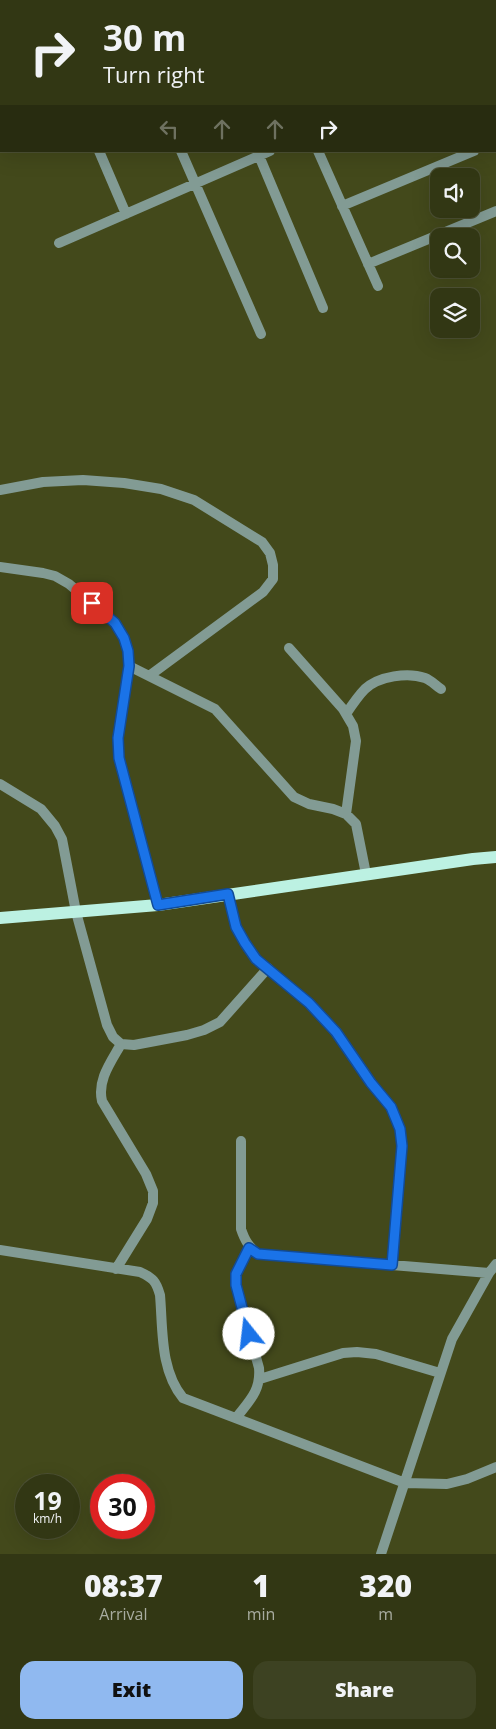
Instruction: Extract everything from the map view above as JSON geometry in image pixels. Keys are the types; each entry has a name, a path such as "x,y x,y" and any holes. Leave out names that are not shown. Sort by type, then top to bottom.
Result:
{"main road":[{"path":"0,918 158,905 496,857"}],"street":[{"path":"99,152 126,214"},
{"path":"181,152 261,334"},
{"path":"318,152 378,286"},
{"path":"342,206 472,152"},
{"path":"59,243 258,154 323,308"},
{"path":"368,264 496,211"},
{"path":"0,490 43,482 83,480 124,483 161,489 194,500 262,542 270,553 273,565 273,579 263,592 149,676"},
{"path":"0,567 43,573 69,584 115,623 124,638 128,651 129,666 118,738 119,758 158,905"},
{"path":"289,648 346,714 353,726 356,741 346,814"},
{"path":"129,666 215,709 294,797 309,804 334,809 346,814 356,824 366,874"},
{"path":"346,714 366,688 373,683 384,680 400,676 416,676 428,679 441,690"},
{"path":"0,784 42,809 62,839 76,912 107,1024 113,1037 121,1044 134,1045 187,1035 204,1030 220,1022 268,968"},
{"path":"228,894 236,927 256,959 323,1016 371,1083 391,1107 400,1129 402,1146 392,1265"},
{"path":"116,1269 146,1219 153,1203 153,1191 146,1174 102,1102 100,1093 101,1081 121,1044"},
{"path":"241,1141 241,1229 249,1248 258,1254 489,1273"},
{"path":"236,1418 256,1392 260,1378 259,1368 236,1285 236,1274 249,1248"},
{"path":"0,1250 140,1272 152,1278 160,1295 169,1376 174,1388 183,1398 405,1483 447,1484 467,1479 496,1466"},
{"path":"381,1554 452,1339 496,1264"},
{"path":"260,1378 343,1353 357,1352 376,1354 440,1374"}],"route":[{"path":"92,603 115,623 124,638 128,651 129,666 118,738 119,758 123,779 158,905 228,894 236,927 256,959 323,1016 371,1083 391,1107 400,1129 402,1146 392,1265 258,1254 249,1248 236,1274 236,1285 249,1334"}]}
